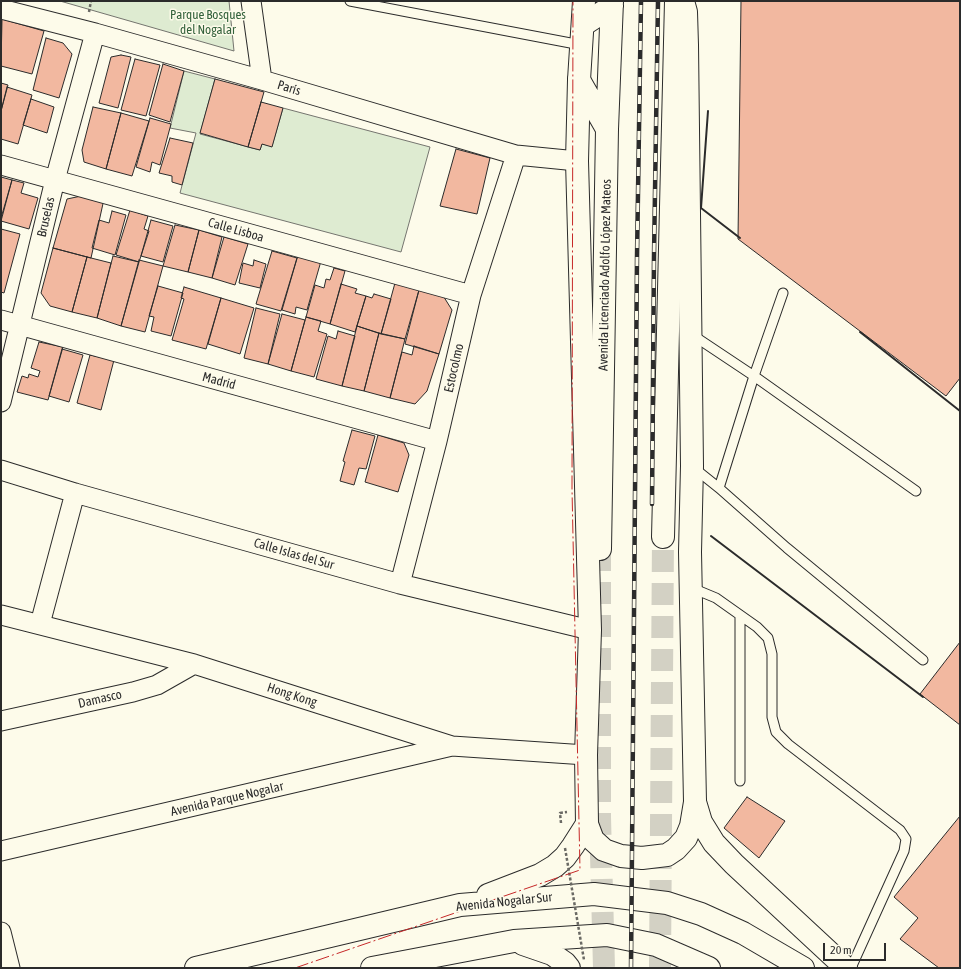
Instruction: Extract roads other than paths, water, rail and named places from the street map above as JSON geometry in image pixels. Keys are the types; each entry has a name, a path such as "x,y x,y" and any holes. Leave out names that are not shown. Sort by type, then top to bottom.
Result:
{"main road":[{"path":"584,1 579,80 577,162 590,630 586,755 587,824 593,840 604,850 621,856 642,858 667,855 676,849 686,838 691,826 695,802 691,588 692,466 686,12 682,1"},
{"path":"663,537 676,1"},
{"path":"582,35 612,4"},
{"name":"Avenida Licenciado Adolfo López Mateos","path":"600,549 608,129 612,4"},
{"path":"579,80 608,129"},
{"path":"695,802 701,822 714,843 734,864 846,968"},
{"path":"460,905 533,878 555,866 565,857 587,824"},
{"name":"Avenida Nogalar Sur","path":"196,968 460,905 594,894 667,903 702,914 743,933 803,968"},
{"path":"372,968 435,962 514,941 607,935 656,945 709,968"},
{"path":"514,941 552,954 565,964 576,964"}],"street":[{"path":"252,1 262,80"},
{"name":"París","path":"1,9 91,24 262,80 516,155 577,162"},
{"name":"Bruselas","path":"1,402 91,24"},
{"name":"Estocolmo","path":"400,584 437,441 471,296 516,155"},
{"name":"Calle Lisboa","path":"1,165 471,296"},
{"name":"Madrid","path":"1,320 437,441"},
{"name":"Calle Islas del Sur","path":"1,470 75,493 400,584 590,630"},
{"path":"40,624 75,493"},
{"name":"Hong Kong","path":"1,615 194,664 452,746 586,755"},
{"name":"Damasco","path":"1,721 133,692 157,685 194,664"},
{"name":"Avenida Parque Nogalar","path":"1,851 452,746"},
{"path":"1,932 10,968"}],"lane":[{"path":"350,1 582,35"},
{"path":"719,488 754,376 783,293"},
{"path":"690,334 754,376 916,492"},
{"path":"692,466 787,548 923,660"},
{"path":"691,588 716,598 757,627 768,638 772,654 772,717 776,732 788,744 900,830 906,840 904,851 850,968"},
{"path":"740,615 740,781"}],"tunnel":[{"path":"660,968 663,537"},
{"path":"600,549 600,817 604,968"}],"railway":[{"path":"631,968 637,257 641,1"},
{"path":"652,504 658,1"}],"park label":[{"name":"Parque Bosques del Nogalar","path":"208,22"}]}
